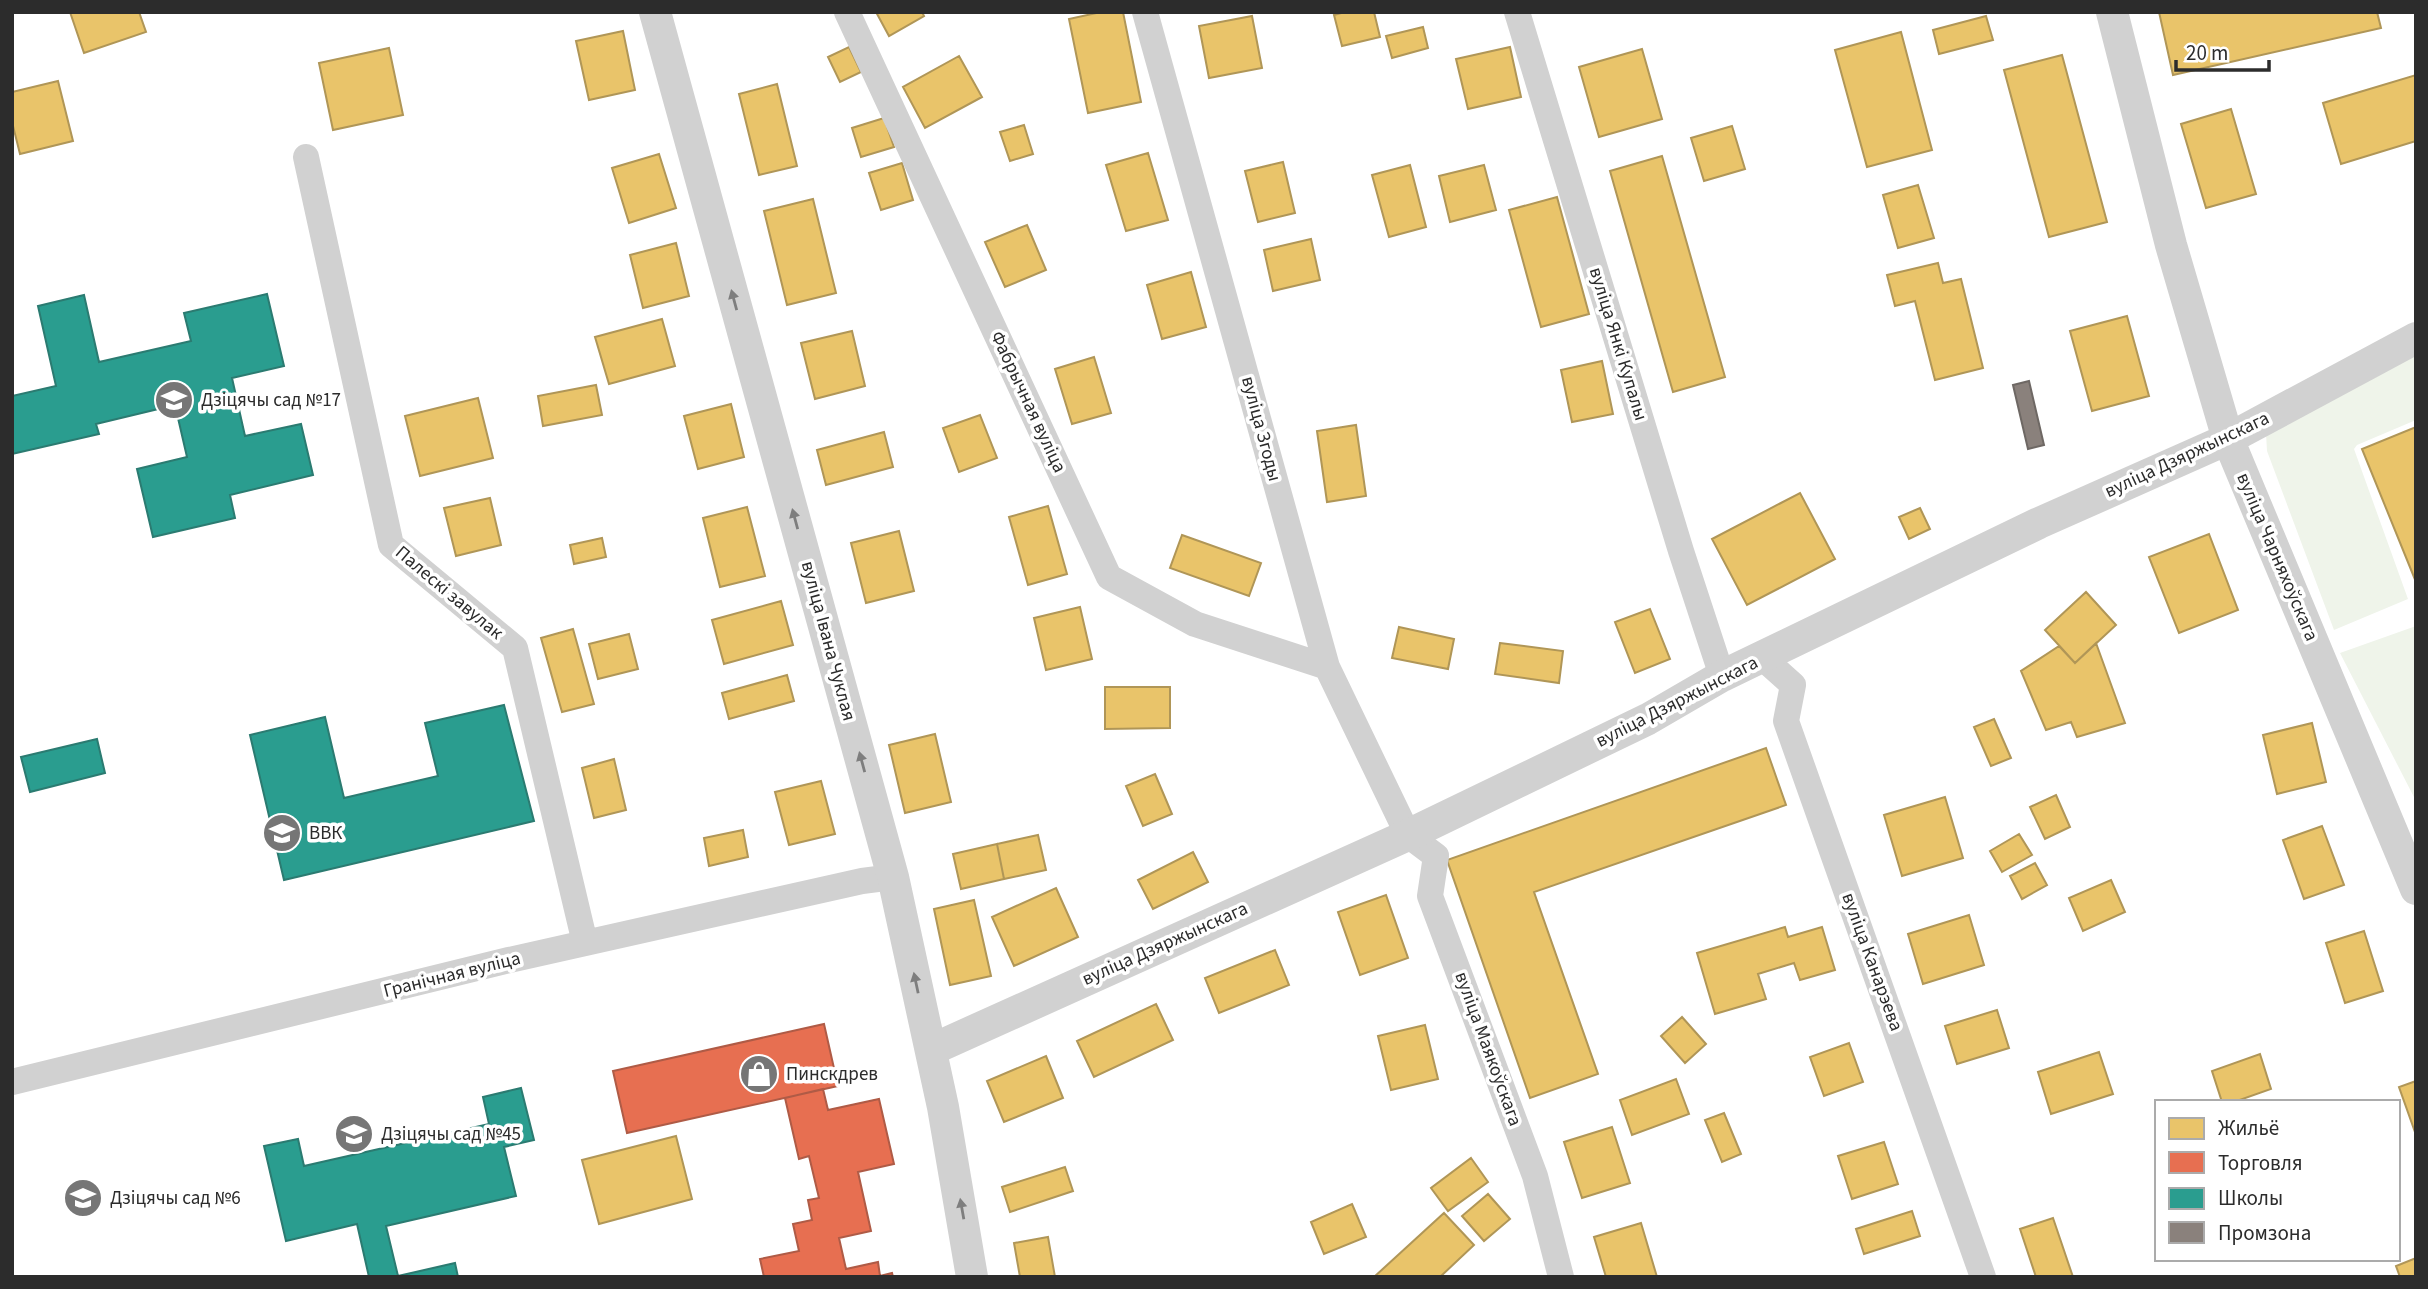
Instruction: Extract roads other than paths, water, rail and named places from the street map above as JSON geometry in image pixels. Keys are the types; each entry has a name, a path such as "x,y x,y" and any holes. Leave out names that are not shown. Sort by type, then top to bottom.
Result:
{"street":[{"name":"вуліца Івана Чуклая","path":"655,12 894,877 931,1049 972,1277"},
{"name":"Фабрычная вуліца","path":"847,12 1109,577 1195,624 1327,667"},
{"name":"вуліца Згоды","path":"1145,12 1327,667 1408,835"},
{"name":"вуліца Янкі Купалы","path":"1517,12 1681,551 1722,676"},
{"name":"вуліца Чарняхоўскага","path":"2112,12 2171,245 2228,439 2416,889"},
{"name":"Палескі завулак","path":"306,157 391,545 515,648 584,943"},
{"name":"вуліца Дзяржынскага","path":"931,1049 1408,835 1648,719 1722,676 2039,523 2228,439 2416,338"},
{"name":"вуліца Канарэева","path":"1763,658 1793,685 1786,721 1983,1277"},
{"name":"вуліца Маякоўскага","path":"1408,835 1436,856 1430,896 1535,1176 1561,1277"},
{"name":"Гранічная вуліца","path":"12,1082 584,943 850,883 894,877"}],"place":[{"name":"Дзіцячы сад №17","path":"174,400"},
{"name":"ВВК","path":"282,833"},
{"name":"Пинскдрев","path":"759,1074"},
{"name":"Дзіцячы сад №45","path":"354,1134"},
{"name":"Дзіцячы сад №6","path":"83,1198"}]}
